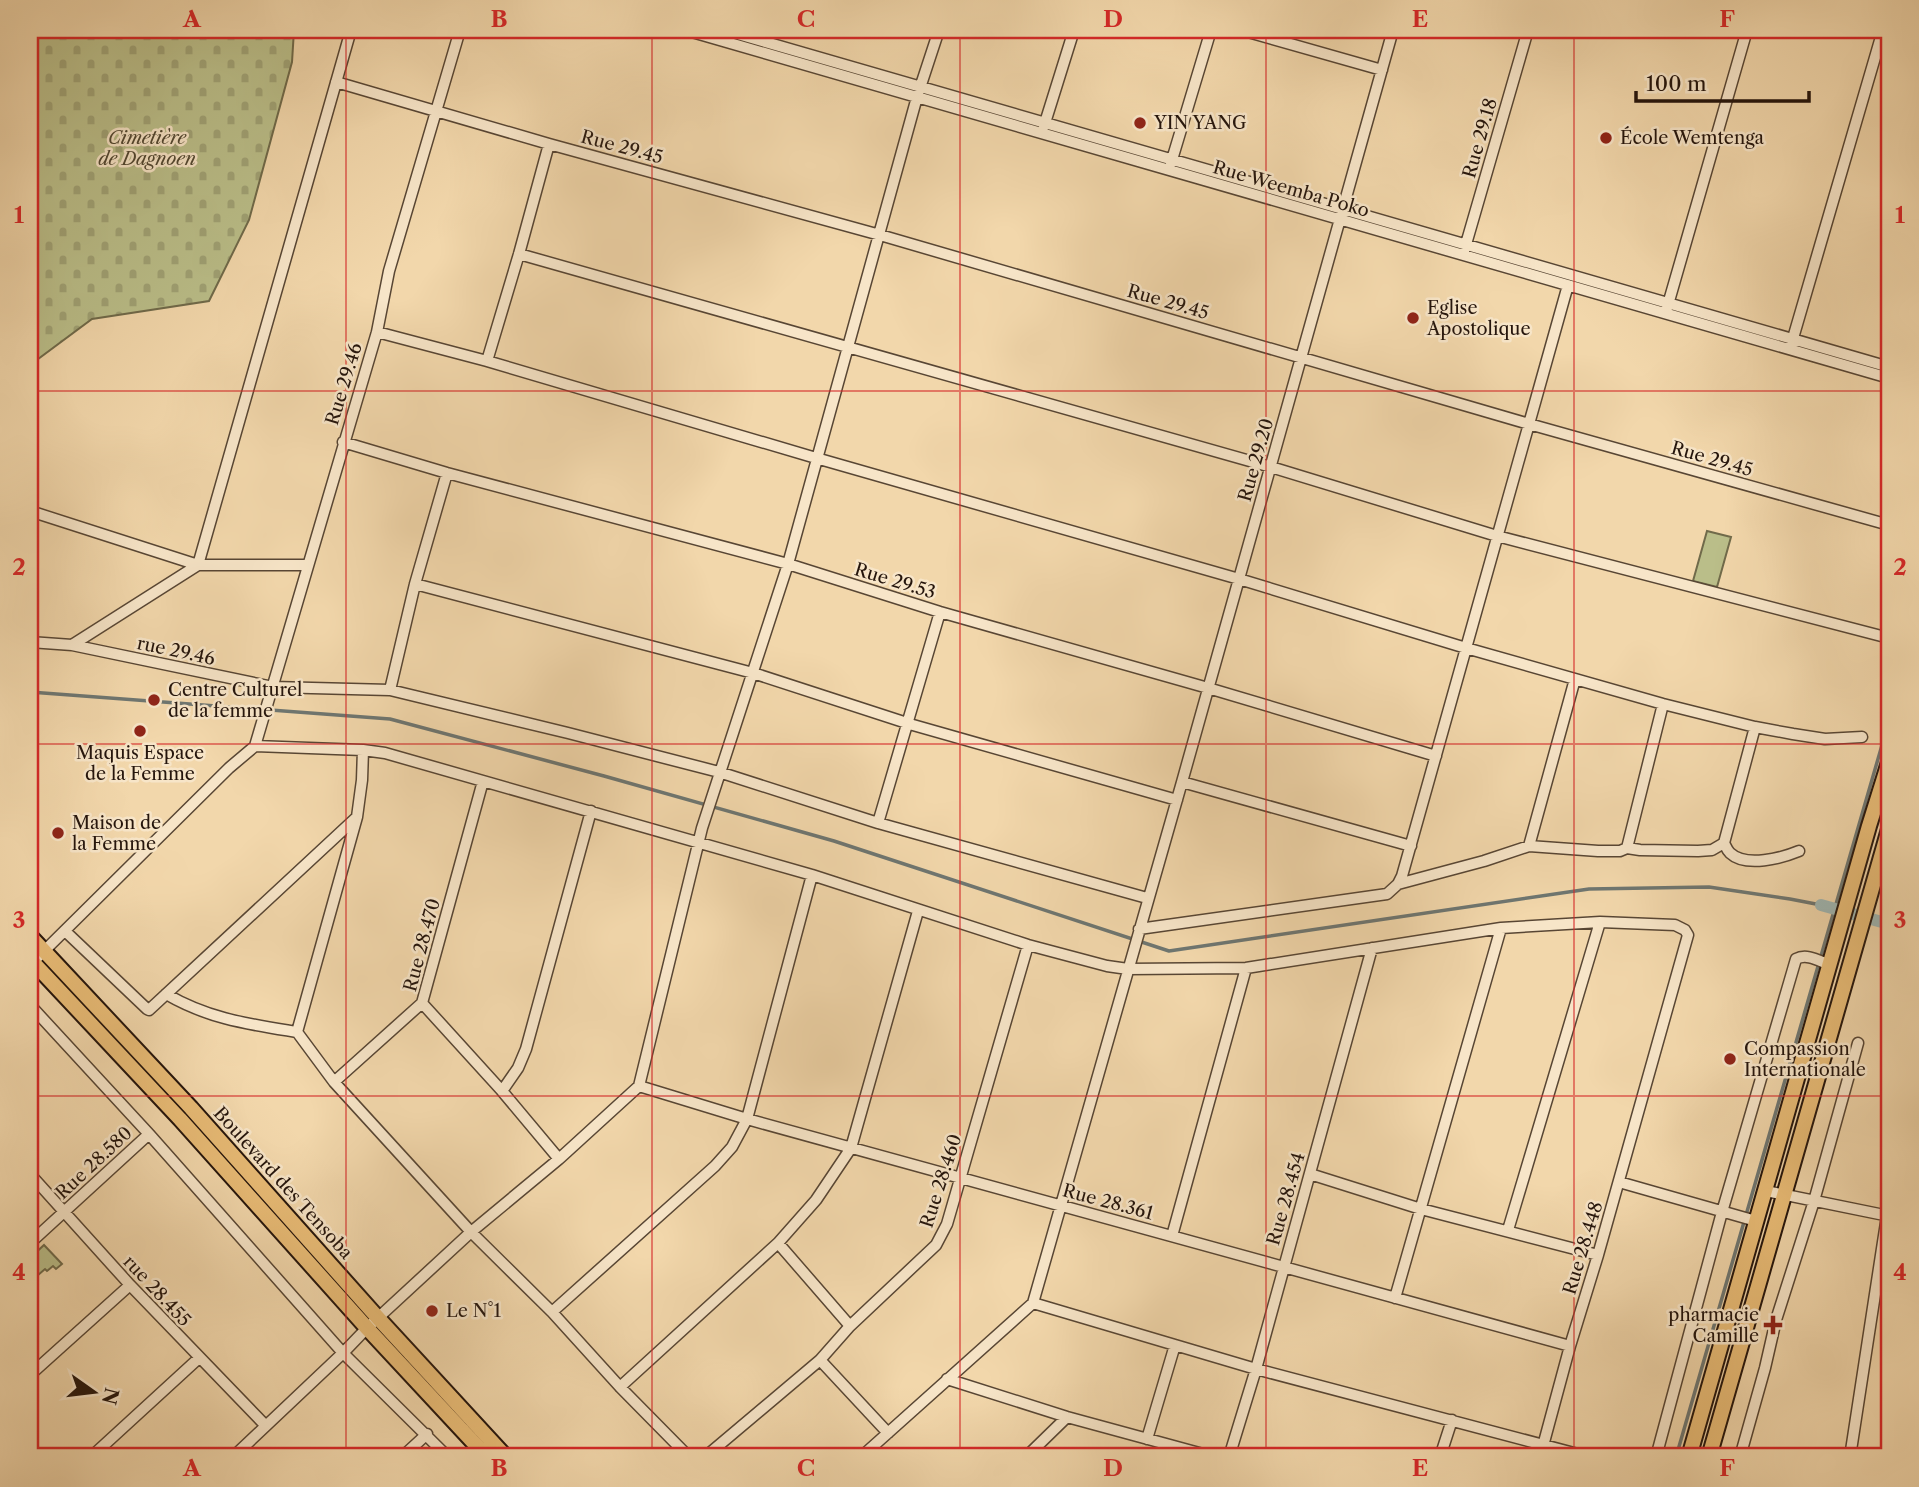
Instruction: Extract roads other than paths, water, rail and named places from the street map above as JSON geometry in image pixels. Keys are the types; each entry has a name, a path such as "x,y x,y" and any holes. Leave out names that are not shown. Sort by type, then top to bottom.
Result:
{"main road":[{"path":"1689,1457 1889,762"},
{"path":"1709,1457 1889,829"},
{"name":"Boulevard des Tensoba","path":"30,936 191,1108 487,1457"},
{"name":"Boulevard des Tensoba","path":"31,961 372,1323 506,1457"}],"street":[{"path":"72,645 198,565 351,30"},
{"name":"Rue 29.46","path":"255,746 377,332 389,271 460,30"},
{"name":"Rue Weemba Poko","path":"685,30 752,39"},
{"name":"Rue Weemba Poko","path":"724,30 919,92 1791,344 1889,378"},
{"path":"233,1457 471,1232 559,1159 639,1086 702,828 788,564 919,92 939,30"},
{"path":"1044,128 1073,30"},
{"path":"1171,165 1212,30"},
{"path":"1241,30 1382,70"},
{"name":"Rue 29.20","path":"1139,930 1393,30"},
{"name":"Rue 29.18","path":"1464,250 1528,30"},
{"path":"1667,308 1747,30"},
{"path":"1791,344 1883,30"},
{"name":"Rue 29.45","path":"336,82 1889,525"},
{"path":"487,361 549,144"},
{"name":"Rue Weemba Poko","path":"1464,250 1567,285 1667,308"},
{"path":"519,254 1271,467 1497,536 1889,638"},
{"path":"861,1457 1032,1303 1139,930 1387,894 1398,884 1567,285"},
{"path":"377,332 487,361 1663,704 1755,727 1825,739 1862,737"},
{"name":"Rue Weemba Poko","path":"1791,344 1889,367"},
{"name":"Rue 29.53","path":"343,442 788,564 1436,756"},
{"path":"390,690 415,584 447,472"},
{"path":"30,511 198,565 308,565"},
{"path":"415,584 753,674 908,723 1177,800"},
{"path":"878,823 940,611"},
{"name":"rue 29.46","path":"30,642 72,645 273,687 390,690 568,733 1147,898"},
{"path":"1529,846 1575,679"},
{"path":"1627,848 1663,704"},
{"path":"1398,884 1529,846 1598,852 1627,848 1712,850 1724,843 1755,727"},
{"path":"31,961 44,952 229,768 255,746 363,750 385,754 812,875 1028,945 1128,970 1246,968 1501,928 1600,922 1508,1230"},
{"path":"297,1032 357,817 363,750"},
{"name":"Rue 28.470","path":"334,1082 422,1003 483,781"},
{"path":"1182,782 1410,846"},
{"path":"502,1091 518,1068 526,1049 591,811"},
{"path":"65,931 146,1009 152,1008 357,817"},
{"path":"1724,843 1730,853 1741,860 1778,859 1799,851"},
{"path":"552,1312 715,1166 732,1147 747,1119 812,875"},
{"path":"620,1387 778,1243 817,1200 851,1148 918,911"},
{"name":"Rue 28.448","path":"1539,1457 1688,935 1685,930 1675,925 1600,922"},
{"path":"1395,1298 1501,928"},
{"name":"Rue 28.460","path":"705,1457 820,1360 850,1326 936,1245 947,1224 1028,945"},
{"name":"Rue 28.454","path":"1229,1457 1256,1369 1372,948"},
{"path":"1656,1457 1722,1212 1796,959 1808,956 1830,965"},
{"path":"1172,1236 1246,968"},
{"path":"166,994 216,1017 297,1032 334,1082 471,1232 552,1312 620,1387 690,1457"},
{"path":"422,1003 559,1159"},
{"path":"30,1004 343,1353 448,1457"},
{"path":"1740,1457 1776,1320 1814,1201 1858,1043"},
{"name":"Rue 28.361","path":"639,1086 747,1119 1570,1346"},
{"name":"Rue 28.580","path":"30,1243 149,1134"},
{"name":"rue 28.455","path":"30,1174 130,1285 265,1425"},
{"path":"1310,1174 1421,1209 1598,1255"},
{"path":"1619,1182 1756,1221"},
{"path":"1766,1191 1888,1216 1850,1457"},
{"path":"778,1243 850,1326"},
{"path":"30,1375 130,1285"},
{"path":"1032,1303 1256,1369 1589,1457"},
{"path":"1147,1439 1175,1345"},
{"path":"91,1457 199,1358"},
{"path":"820,1360 888,1433"},
{"path":"947,1379 1067,1418 1214,1457"},
{"path":"1026,1457 1067,1418"},
{"path":"1440,1457 1452,1420"},
{"path":"402,1457 427,1434"}],"waterway":[{"path":"30,692 390,719 834,841 1169,951 1589,889 1709,887 1821,905"},
{"path":"1676,1457 1889,721"},
{"path":"1821,905 1889,924"}],"place":[{"name":"YIN YANG","path":"1140,123"},
{"name":"École Wemtenga","path":"1606,138"},
{"name":"Eglise Apostolique","path":"1413,318"},
{"name":"Centre Culturel de la femme","path":"154,700"},
{"name":"Maquis Espace de la Femme","path":"140,731"},
{"name":"Maison de la Femme","path":"58,833"},
{"name":"Compassion Internationale","path":"1730,1059"},
{"name":"Le N°1","path":"432,1311"},
{"name":"pharmacie Camille","path":"1773,1325"}],"park label":[{"name":"Cimetière de Dagnoen","path":"147,148"}]}
